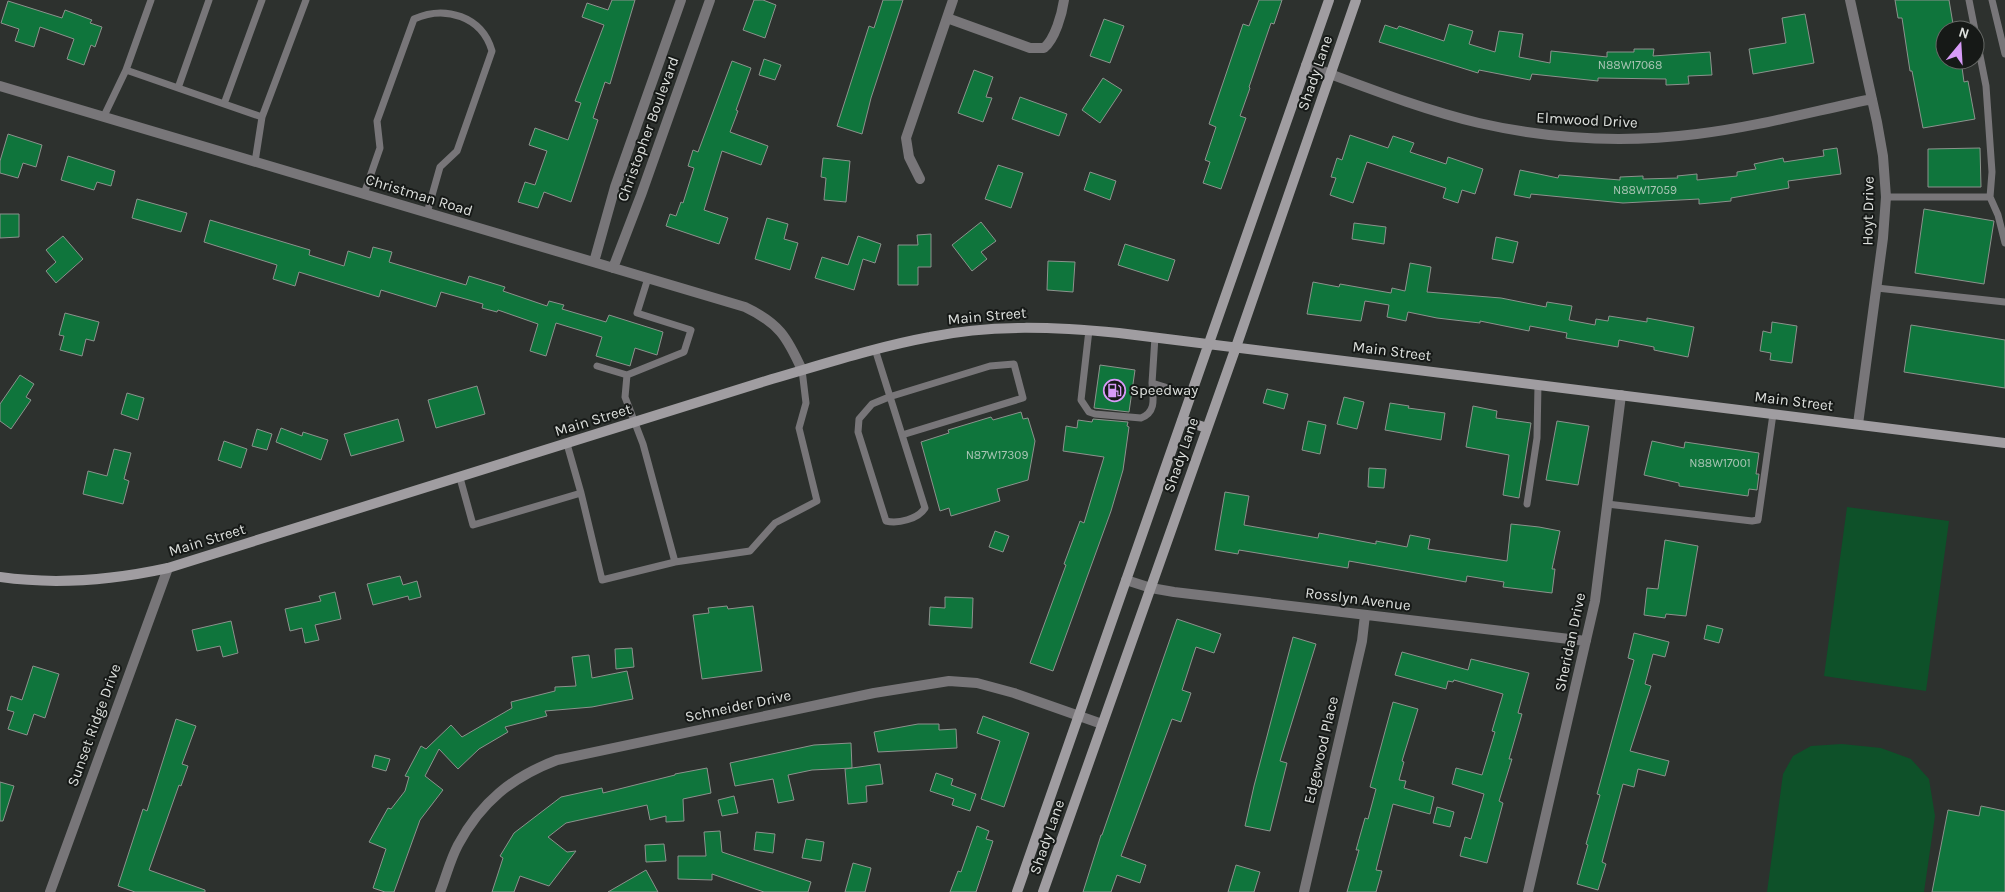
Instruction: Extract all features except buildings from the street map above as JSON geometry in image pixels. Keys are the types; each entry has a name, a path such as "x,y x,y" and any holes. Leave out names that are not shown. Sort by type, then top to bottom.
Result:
{"main road":[{"name":"Shady Lane","path":"1017,892 1329,0"},
{"name":"Shady Lane","path":"1044,892 1356,0"},
{"name":"Main Street","path":"0,577 35,581 91,579 137,575 168,568 802,370 875,349 931,336 1024,327 1089,330 1155,337 2005,443"},
{"path":"1182,420 1206,428"}],"street":[{"name":"Christopher Boulevard","path":"594,262 615,187 680,0"},
{"name":"Christopher Boulevard","path":"613,268 710,0"},
{"path":"920,179 909,157 906,138 953,0"},
{"path":"947,18 1030,48 1044,48 1049,44 1064,0"},
{"name":"Hoyt Drive","path":"1850,0 1872,99 1882,156 1886,197 1877,288 1858,424"},
{"name":"Elmwood Drive","path":"1306,65 1456,116 1522,131 1567,136 1632,139 1696,134 1731,129 1872,99"},
{"name":"Christman Road","path":"0,86 730,302 756,312 778,328 785,336 802,370"},
{"name":"Sheridan Drive","path":"1528,892 1595,601 1621,395"},
{"name":"Sunset Ridge Drive","path":"50,892 168,568"},
{"name":"Rosslyn Avenue","path":"1126,580 1151,588 1586,641"},
{"name":"Edgewood Place","path":"1304,892 1362,641 1365,615"},
{"name":"Schneider Drive","path":"440,892 457,847 474,818 496,794 515,779 537,767 557,760 865,695 949,681 977,683 1014,693 1102,724"}],"lane":[{"path":"104,116 126,70 151,0"},
{"path":"178,88 209,0"},
{"path":"224,104 262,0"},
{"path":"255,162 262,117 306,0"},
{"path":"1969,0 1986,86 1992,172 1990,198 1998,215 2005,243"},
{"path":"1992,0 2005,54"},
{"path":"364,194 380,148 377,122 414,19 442,12 460,15 484,33 490,42 492,51 457,151 440,167 427,213"},
{"path":"126,70 262,117"},
{"path":"1886,197 1990,198"},
{"path":"597,366 627,375 684,352 691,330 637,313 648,278"},
{"path":"1877,288 2005,302"},
{"path":"1089,330 1081,400 1089,412 1095,414 1141,418 1148,415 1153,408 1152,382 1155,337"},
{"path":"875,349 889,397 925,508 921,515 894,523 886,521 858,432 858,419 872,404 889,397 990,366 1014,364 1023,398 902,434"},
{"path":"567,444 602,580 675,562 750,551 775,523 817,501 799,428 806,403 802,370"},
{"path":"627,375 625,397 643,444 675,562"},
{"path":"1152,382 1191,395"},
{"path":"1528,504 1537,438 1538,384"},
{"path":"1607,504 1758,520 1773,414"},
{"path":"460,478 473,525 581,493"}],"green space":[{"path":"1847,507 1949,521 1926,691 1824,676"},
{"path":"1842,744 1881,748 1911,759 1929,779 1935,816 1924,892 1767,892 1783,774 1793,756 1811,746"}],"place":[{"name":"Speedway","path":"1114,390"}]}
